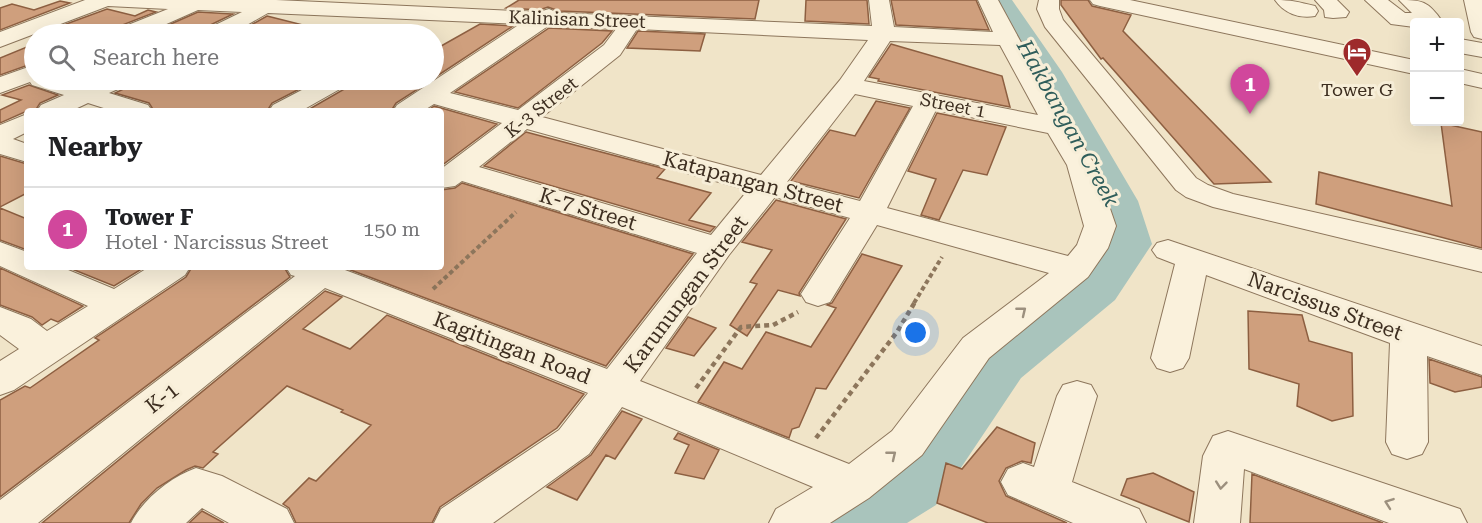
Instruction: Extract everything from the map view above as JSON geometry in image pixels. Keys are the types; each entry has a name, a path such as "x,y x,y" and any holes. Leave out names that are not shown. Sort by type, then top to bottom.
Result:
{"street":[{"path":"42,24 104,0"},
{"name":"Kalinisan Street","path":"110,0 199,4 268,3 448,14 1008,39"},
{"path":"444,78 546,18 564,0"},
{"path":"879,0 884,33"},
{"path":"792,523 854,485 907,443 976,348 1076,269 1092,248 1100,226 1081,165 1030,81 987,0"},
{"path":"1049,0 1048,9 1053,22 1186,184 1197,191 1235,204 1482,261"},
{"path":"1100,0 1410,67"},
{"path":"1285,0 1296,9 1321,8"},
{"path":"1375,0 1399,19 1431,21 1409,0"},
{"path":"235,24 268,3"},
{"path":"150,24 199,4"},
{"path":"433,24 448,14"},
{"name":"K-3 Street","path":"450,177 612,50 632,21"},
{"path":"0,40 24,31"},
{"name":"Karunungan Street","path":"458,523 574,442 718,248 849,85 884,33"},
{"path":"1464,47 1482,50"},
{"path":"0,66 24,73"},
{"path":"0,86 24,79"},
{"name":"Street 1","path":"849,85 1057,126"},
{"path":"74,90 130,108"},
{"path":"56,108 95,90"},
{"path":"288,108 321,90"},
{"path":"409,108 426,90"},
{"name":"Katapangan Street","path":"438,90 525,120 1076,269"},
{"path":"818,294 869,213 930,100"},
{"path":"0,135 24,123"},
{"path":"0,144 24,153"},
{"name":"K-7 Street","path":"450,177 536,194 718,248"},
{"name":"Narcissus Street","path":"1170,358 1181,254 1482,361"},
{"path":"41,270 116,304"},
{"path":"0,380 168,270"},
{"name":"K-1","path":"4,523 317,270"},
{"name":"Kagitingan Road","path":"320,270 412,309 678,412 854,485"},
{"path":"6,329 46,350"},
{"path":"1407,442 1409,336"},
{"path":"1077,396 1035,487 1123,523"},
{"path":"1217,523 1224,456 1228,448 1444,523"},
{"path":"153,523 196,487 207,489 272,523"}],"path":[{"path":"412,309 536,194"},
{"path":"797,462 897,332 955,236"},
{"path":"678,412 741,327 773,325 805,309 818,294"}],"building":[{"path":"519,0 759,0 755,19 559,11 548,7 539,10 506,8"},
{"path":"806,0 867,0 869,24 805,21"},
{"path":"891,0 976,0 989,30 896,25"},
{"path":"1061,0 1088,0 1092,6 1131,15 1123,31 1271,182 1214,184 1103,58 1101,59 1061,5"},
{"path":"60,1 70,3 0,30 0,8 12,4 34,10"},
{"path":"107,9 135,16 148,10 156,12 125,24 66,24"},
{"path":"198,12 233,14 212,24 171,24"},
{"path":"267,16 299,24 253,24"},
{"path":"480,24 513,26 444,71 444,44"},
{"path":"549,28 612,31 602,43 518,108 455,92"},
{"path":"638,31 705,34 700,51 627,48"},
{"path":"891,44 1002,76 1010,107 878,81 879,79 869,77"},
{"path":"24,48 24,67 0,75 0,58"},
{"path":"24,87 24,90 44,90 58,95 40,103 37,108 24,108 24,112 0,123 0,110 21,100 2,95"},
{"path":"122,90 297,90 272,103 269,108 152,108 149,103 115,93"},
{"path":"343,90 416,90 396,103 393,108 311,108"},
{"path":"876,101 910,108 859,198 791,181 830,130 855,136"},
{"path":"444,109 497,124 444,164"},
{"path":"937,113 1006,127 987,175 963,170 939,220 921,215 936,179 908,171"},
{"path":"1441,126 1455,126 1482,132 1482,248 1316,204 1319,172 1452,206"},
{"path":"526,132 665,169 657,178 711,193 689,220 715,227 710,232 484,166"},
{"path":"0,156 24,163 24,195 0,207"},
{"path":"462,183 693,254 606,366 351,270 444,270 444,190 455,188"},
{"path":"776,200 846,219 799,293 800,296 778,290 747,336 730,325 757,284 750,282 772,250 742,242"},
{"path":"0,208 24,218 24,249 0,240"},
{"path":"862,254 902,266 826,389 816,388 799,427 792,429 789,438 698,402 724,362 742,369 766,332 811,347 836,308 827,305 832,303"},
{"path":"0,268 83,306 58,322 51,319 42,325 32,317 0,305"},
{"path":"74,270 140,270 114,286"},
{"path":"190,270 286,270 290,277 0,497 0,400 25,386 30,388 99,340 95,338 186,277"},
{"path":"325,291 342,297 303,329 350,349 387,315 584,394 557,428 440,507 432,523 296,523 289,508 283,504 309,478 316,481 371,425 341,412 343,410 287,386 213,452 218,454 203,468 195,466 157,488 141,504 129,523 42,523"},
{"path":"1248,311 1302,315 1309,341 1352,353 1353,416 1332,421 1297,406 1299,384 1249,369"},
{"path":"688,317 716,328 694,356 666,348"},
{"path":"1429,359 1482,377 1482,387 1455,392 1430,383"},
{"path":"622,411 642,419 615,459 606,455 577,500 547,487 591,455"},
{"path":"997,427 1035,443 1031,463 1022,461 1006,468 999,481 1006,496 1067,523 988,523 937,503 946,463 962,469"},
{"path":"678,433 719,450 704,479 675,473 689,445 674,439"},
{"path":"1153,473 1194,492 1189,522 1121,495 1127,479"},
{"path":"1252,474 1383,523 1250,523"},
{"path":"202,511 224,523 189,523"}],"waterway":[{"name":"Hakbangan Creek","path":"846,523 912,485 1000,363 1096,287 1127,244 1115,201 1043,72 996,0"}],"place":[{"name":"Tower G","path":"1357,78"},
{"name":"Tower F","path":"1250,114"}]}
